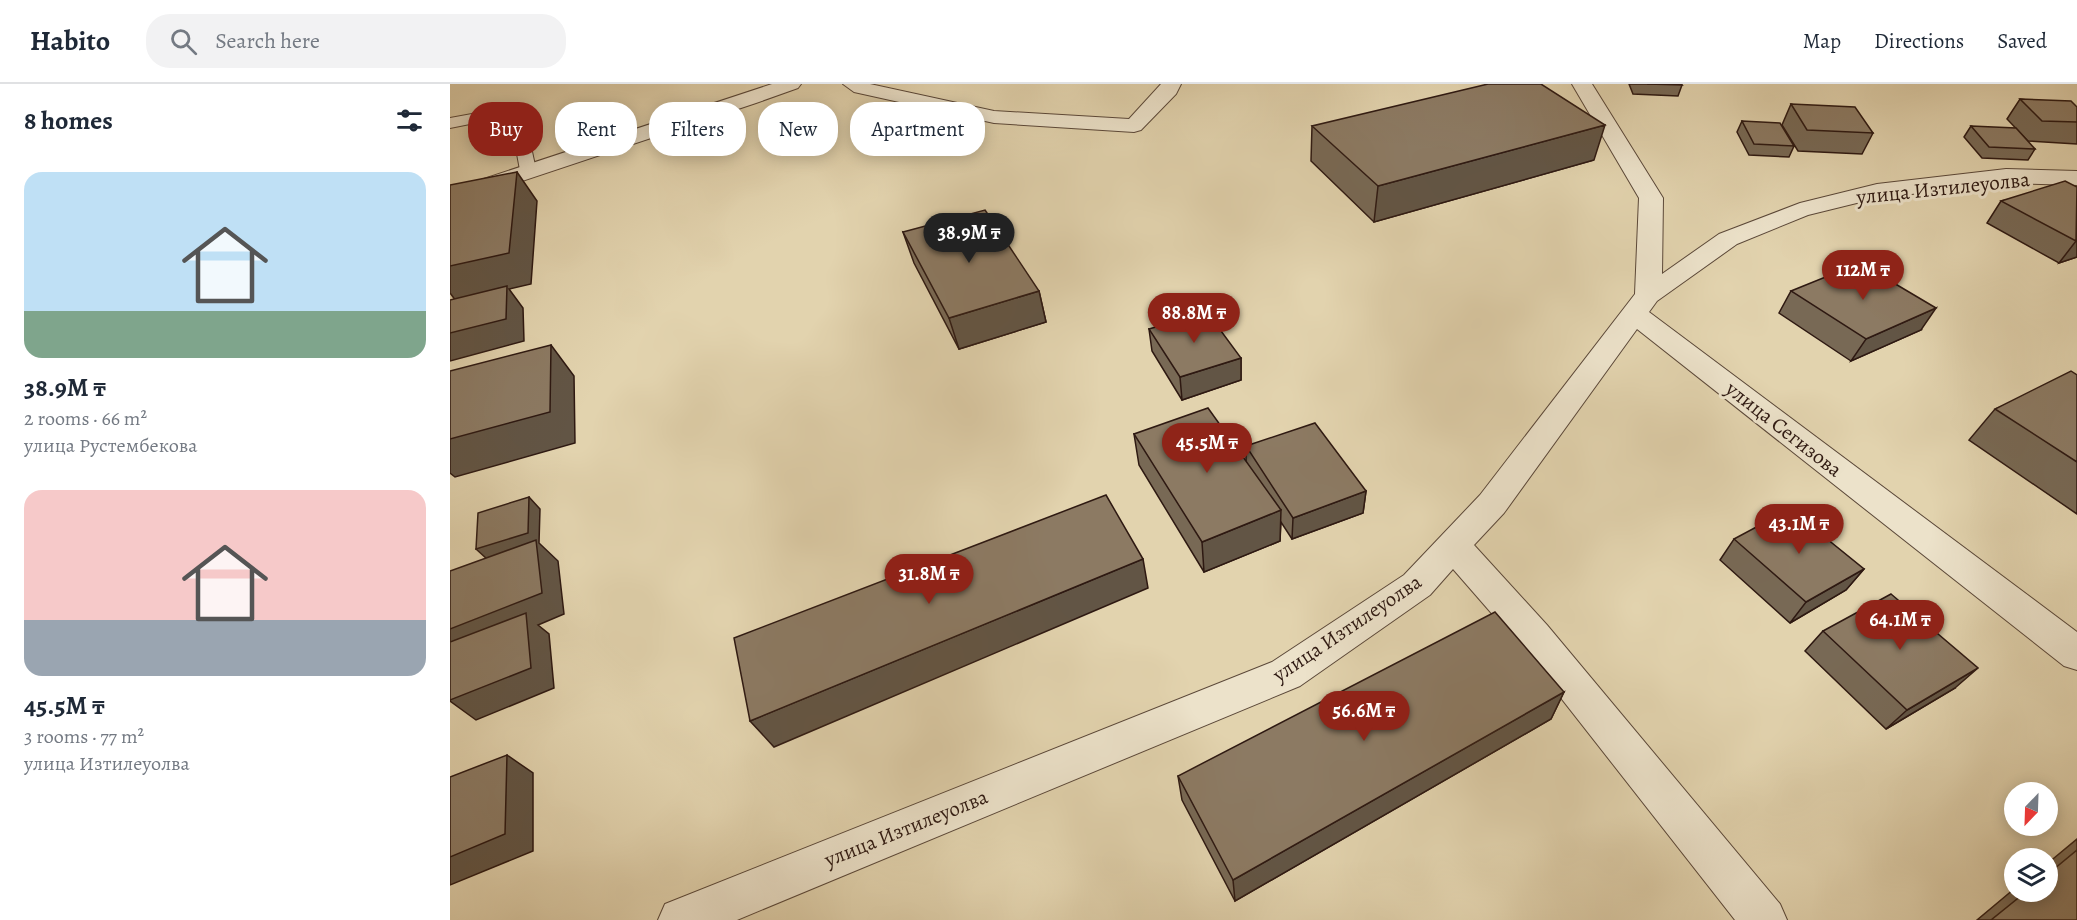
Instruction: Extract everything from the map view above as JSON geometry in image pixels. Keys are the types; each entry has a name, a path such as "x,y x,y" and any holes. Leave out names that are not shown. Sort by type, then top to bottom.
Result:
{"street":[{"path":"450,198 528,170 714,112 791,84"},
{"path":"853,84 861,88 994,117 1134,126 1169,90 1171,84"},
{"path":"1582,84 1651,198 1641,304"},
{"name":"улица Изтилеуолва","path":"681,920 1286,674 1417,585 1492,504 1641,304 1728,238 1800,210 1877,191 2006,176 2077,178"},
{"name":"улица Сегизова","path":"1641,304 2077,654"},
{"path":"1454,545 1534,636 1764,920"}],"lane":[{"path":"450,123 516,110 528,170"}],"building":[{"path":"1488,84 1541,84 1605,125 1378,186 1312,126"},
{"path":"2020,99 2071,101 2077,107 2077,122 2042,121"},
{"path":"1791,104 1855,107 1873,133 1807,130"},
{"path":"1742,121 1780,123 1794,146 1754,144"},
{"path":"1971,126 2016,128 2035,149 1989,147"},
{"path":"517,172 509,253 450,266 450,185"},
{"path":"2065,181 2077,187 2076,241 2001,201"},
{"path":"985,210 1039,291 949,318 903,232"},
{"path":"1860,263 1936,308 1866,339 1791,291"},
{"path":"507,286 506,319 450,333 450,300"},
{"path":"1207,312 1241,358 1180,377 1149,329"},
{"path":"551,345 550,412 450,439 450,371"},
{"path":"2071,371 2077,375 2077,462 1995,409"},
{"path":"1208,408 1281,510 1202,542 1134,434"},
{"path":"1315,423 1366,491 1293,518 1246,446"},
{"path":"1106,495 1143,559 750,721 734,638"},
{"path":"529,497 528,533 476,549 478,513"},
{"path":"1790,509 1864,569 1806,602 1734,539"},
{"path":"536,540 542,593 450,629 450,571"},
{"path":"1891,594 1978,668 1907,710 1823,631"},
{"path":"1495,612 1564,692 1233,880 1178,776"},
{"path":"526,613 531,668 450,700 450,642"},
{"path":"507,755 505,834 450,857 450,777"},
{"path":"2077,850 2077,920 1991,920 2013,902 2058,902 2058,866"}]}
